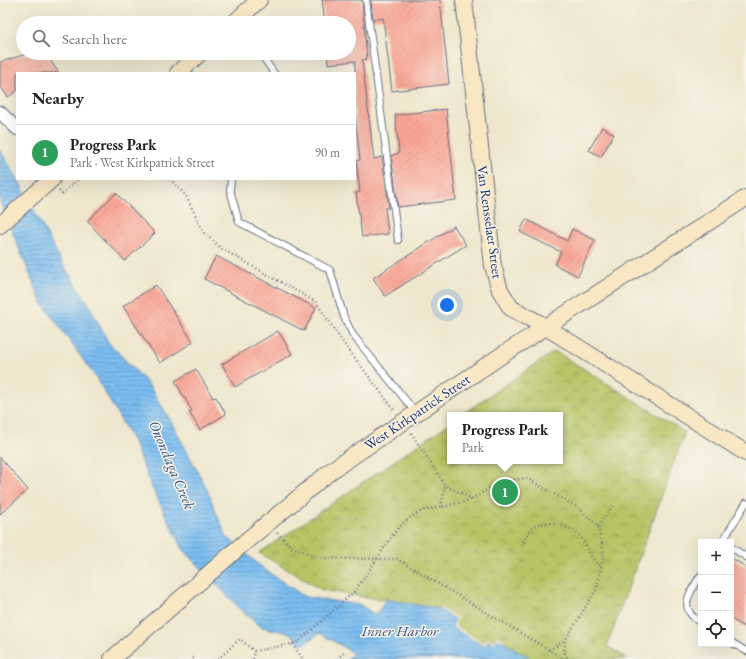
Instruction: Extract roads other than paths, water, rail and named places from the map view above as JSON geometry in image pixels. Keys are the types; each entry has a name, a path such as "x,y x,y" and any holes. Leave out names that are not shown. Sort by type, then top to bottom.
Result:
{"street":[{"path":"242,16 259,0"},
{"name":"Van Rensselaer Street","path":"464,0 493,266 500,290 510,308 546,327 746,453"},
{"path":"179,72 192,60"},
{"path":"0,112 16,128"},
{"path":"0,225 48,183"},
{"name":"West Kirkpatrick Street","path":"112,659 201,583 245,542 268,525 332,470 546,327 746,198"}],"lane":[{"path":"366,0 398,240"},
{"path":"265,60 273,72"},
{"path":"231,180 230,190 239,222 330,270 344,317 353,335 416,413"},
{"path":"724,539 746,503"},
{"path":"734,549 746,557"},
{"path":"698,580 687,600 687,608 692,616 698,621"},
{"path":"734,644 746,651"}],"water":[{"path":"0,150 15,174 16,180 18,180 61,262 88,303 108,342 148,384 169,418 206,487 226,536 265,570 305,597 360,605 376,615 386,599 439,609 456,619 452,627 485,646 488,640 494,643 497,638 531,659 347,659 353,653 320,633 302,645 290,633 262,627 243,612 183,549 151,486 134,443 97,379 41,301 0,202"}],"place":[{"name":"Progress Park","path":"505,492"}],"water label":[{"name":"Onondaga Creek","path":"172,465"},
{"name":"Inner Harbor","path":"400,631"}]}
